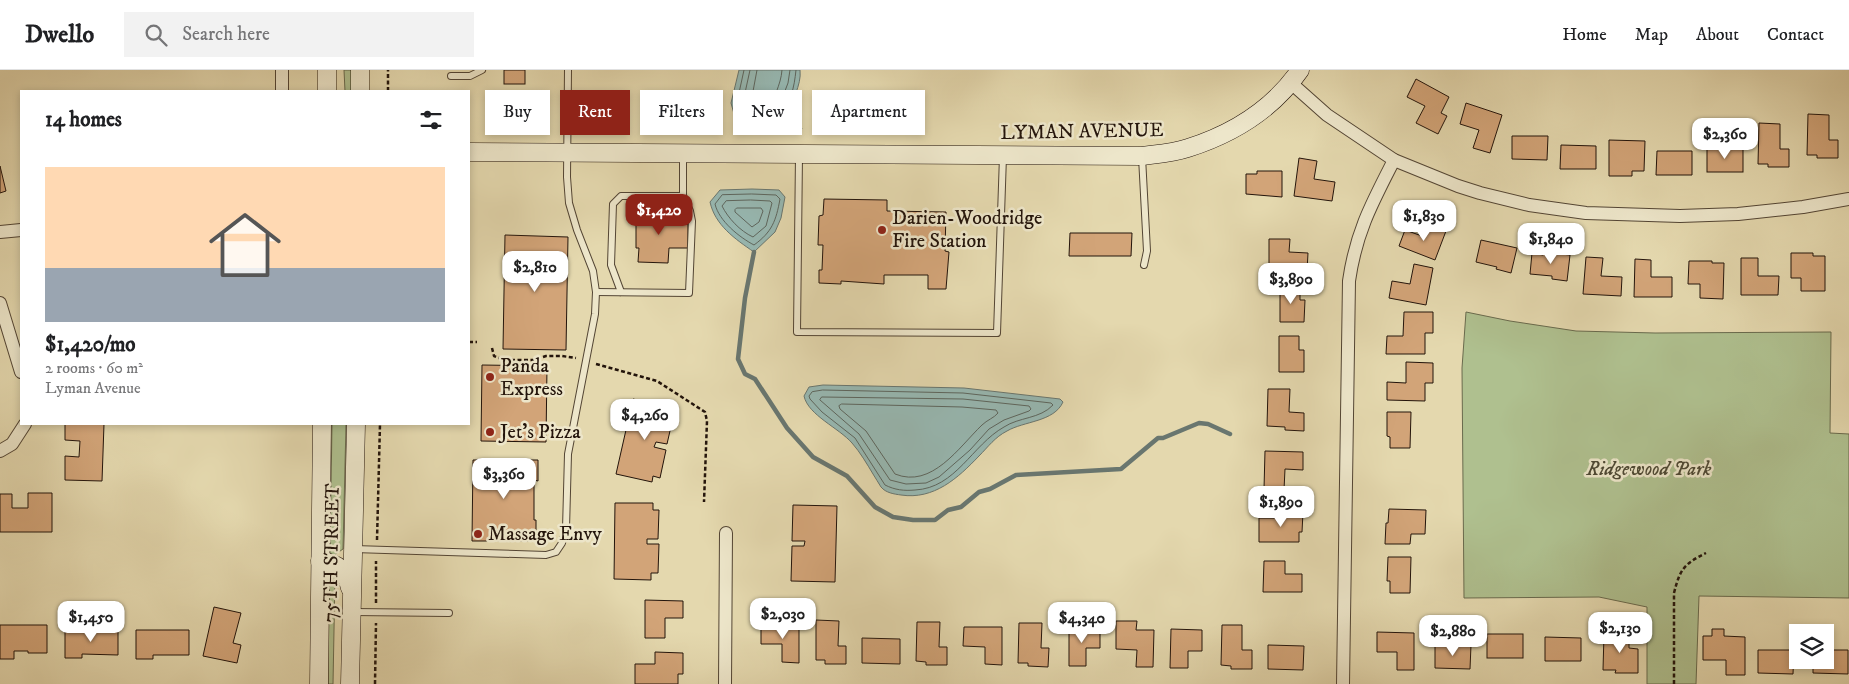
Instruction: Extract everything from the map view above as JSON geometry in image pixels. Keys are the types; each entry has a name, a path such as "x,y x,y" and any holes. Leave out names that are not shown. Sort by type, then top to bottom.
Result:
{"street":[{"path":"282,70 282,90"},
{"path":"327,70 327,90"},
{"path":"360,70 360,90"},
{"name":"LYMAN AVENUE","path":"470,152 1142,156 1187,149 1218,136 1244,122 1276,100 1295,76 1327,115 1394,160 1480,194 1528,205 1586,213 1656,216 1728,214 1803,207 1849,199"},
{"path":"1343,684 1349,281 1352,257 1358,234 1367,212 1394,160"},
{"path":"0,232 20,230"},
{"path":"0,303 20,369"},
{"path":"0,451 12,444 23,425"},
{"name":"75TH STREET","path":"319,684 322,425"},
{"name":"75TH STREET","path":"350,684 356,425"},
{"path":"725,684 726,533"},
{"path":"320,561 333,563 341,569 348,582 352,604"}],"lane":[{"path":"451,76 470,76 482,70"},
{"path":"352,549 546,554 556,552 562,542 566,529 568,454 595,314 596,292 593,271 577,230 569,202 567,177 568,70"},
{"path":"596,292 689,293 692,221 690,211 683,196 682,152"},
{"path":"799,153 797,332 997,333 1003,155"},
{"path":"1142,156 1147,251 1144,265"},
{"path":"621,292 611,265 613,204 622,196 683,196"},
{"path":"352,604 449,614"}],"path":[{"path":"388,70 388,90"},
{"path":"470,342 477,342"},
{"path":"492,348 494,356 504,360 534,360 546,356 578,359"},
{"path":"595,364 657,381 705,412 707,421 704,502"},
{"path":"377,533 380,425"},
{"path":"1674,684 1674,593 1681,569 1690,561 1706,553"},
{"path":"376,564 376,606"},
{"path":"375,684 376,617"}],"green space":[{"path":"344,70 352,70 352,90 345,90"},
{"name":"Ridgewood Park","path":"1466,312 1576,331 1655,333 1831,332 1830,433 1849,434 1849,598 1699,596 1696,684 1647,684 1647,607 1599,597 1464,598 1462,368"},
{"path":"332,425 346,425 343,549 333,556 330,554"},
{"path":"329,576 335,576 333,684 328,684"}],"water":[{"path":"739,70 800,70 797,90 734,90"},
{"path":"720,190 779,190 785,197 781,218 775,232 754,252 727,231 716,218 710,202"},
{"path":"823,385 964,388 1060,399 1063,402 1053,414 1014,428 999,436 963,472 944,486 935,491 913,496 890,493 883,489 852,443 811,409 804,396 809,387"}],"building":[{"path":"504,70 525,70 525,84 504,84"},
{"path":"1416,79 1449,97 1441,113 1447,116 1438,134 1416,123 1425,106 1407,97"},
{"path":"1466,103 1502,115 1490,153 1473,148 1479,130 1460,124"},
{"path":"1808,114 1829,115 1829,140 1838,140 1838,158 1817,158 1817,155 1807,155"},
{"path":"1759,123 1780,124 1780,149 1789,149 1789,167 1768,167 1768,164 1758,164"},
{"path":"1512,136 1548,136 1547,160 1512,159"},
{"path":"1609,140 1645,141 1644,171 1632,171 1632,176 1609,176"},
{"path":"1561,145 1596,146 1596,169 1560,169"},
{"path":"1707,148 1743,148 1743,172 1707,172"},
{"path":"1657,151 1692,151 1692,175 1656,175"},
{"path":"1299,158 1317,161 1314,179 1335,182 1332,201 1294,196"},
{"path":"0,166 6,191 0,193"},
{"path":"1257,171 1282,171 1282,197 1246,194 1246,174 1257,174"},
{"name":"Darien-Woodridge Fire Station","path":"824,199 887,200 887,211 946,212 945,251 949,252 946,289 928,289 928,275 884,275 884,284 841,281 841,284 819,283 819,270 822,270 823,245 818,245 819,216 823,215"},
{"path":"639,209 669,209 669,224 688,224 688,248 669,248 668,263 638,262 639,248 636,248 636,224 639,224"},
{"path":"1427,224 1446,231 1435,260 1399,246 1405,230 1422,236"},
{"path":"1070,233 1132,233 1131,256 1069,256"},
{"path":"505,235 568,237 566,350 503,349"},
{"path":"1269,239 1290,239 1289,252 1308,253 1307,271 1269,270"},
{"path":"1481,240 1517,248 1511,273 1496,269 1497,267 1476,262"},
{"path":"1543,252 1570,255 1567,281 1552,279 1552,276 1530,274 1532,253 1543,255"},
{"path":"1791,253 1813,253 1813,256 1825,256 1825,291 1801,291 1801,278 1791,278"},
{"path":"1586,257 1603,258 1601,276 1622,277 1621,296 1583,294"},
{"path":"1741,258 1758,258 1758,276 1779,276 1778,295 1741,295"},
{"path":"1635,259 1651,260 1651,277 1672,277 1672,297 1634,297"},
{"path":"1689,261 1724,263 1723,299 1700,298 1700,284 1688,284"},
{"path":"1414,264 1433,268 1426,305 1389,298 1392,281 1410,284"},
{"path":"1280,286 1300,286 1300,300 1305,300 1304,322 1280,322"},
{"path":"1404,312 1433,312 1433,333 1425,333 1425,354 1386,354 1387,336 1403,336"},
{"path":"1279,336 1299,336 1299,350 1304,350 1304,372 1279,372"},
{"path":"1406,362 1433,363 1433,383 1425,383 1425,401 1387,400 1387,382 1406,383"},
{"path":"482,365 547,366 546,442 481,441"},
{"path":"1268,389 1290,389 1289,412 1304,413 1304,431 1285,430 1285,427 1267,426"},
{"path":"633,399 675,409 667,444 656,442 654,447 666,450 660,478 653,476 652,482 616,474"},
{"path":"1387,412 1411,412 1410,448 1390,448 1390,437 1387,436"},
{"path":"65,425 104,425 102,481 65,480 65,456 79,457 80,441 65,440"},
{"path":"1265,451 1303,452 1303,470 1285,469 1284,490 1264,489"},
{"path":"473,460 538,460 538,481 534,480 536,541 472,541"},
{"path":"28,493 52,493 52,532 0,532 0,494 12,494 12,508 28,508"},
{"path":"615,503 653,503 653,510 659,510 658,539 647,539 647,544 659,544 658,573 651,573 651,580 614,579"},
{"path":"793,505 837,506 835,582 791,581 792,546 804,546 805,541 792,541"},
{"path":"1389,509 1426,510 1425,534 1411,534 1410,544 1385,544"},
{"path":"1284,511 1303,512 1302,532 1299,532 1299,542 1259,542 1259,518 1284,518"},
{"path":"1388,557 1411,557 1410,593 1390,593 1390,581 1387,581"},
{"path":"1264,561 1285,561 1285,574 1302,574 1302,592 1263,592"},
{"path":"645,600 683,601 683,618 665,618 665,638 645,638"},
{"path":"214,607 241,613 233,643 241,645 237,663 203,656"},
{"path":"816,620 839,621 838,646 846,646 846,664 825,664 825,660 816,660"},
{"path":"1116,621 1137,621 1136,630 1154,630 1153,667 1136,667 1137,650 1116,649"},
{"path":"917,622 940,622 939,647 947,647 947,665 926,665 926,662 916,661"},
{"path":"1019,623 1042,623 1041,648 1049,648 1048,667 1028,666 1028,663 1018,663"},
{"path":"0,625 47,625 47,653 14,651 14,659 0,659"},
{"path":"761,625 799,625 799,663 782,662 782,644 761,644"},
{"path":"1222,625 1242,625 1242,650 1252,650 1252,669 1231,669 1231,666 1221,665"},
{"path":"964,627 1002,627 1002,665 985,664 985,647 963,646"},
{"path":"1069,628 1100,628 1100,648 1086,648 1086,666 1069,666"},
{"path":"65,629 118,630 118,655 82,654 82,658 65,658"},
{"path":"1171,629 1202,630 1202,651 1188,651 1188,668 1170,668"},
{"path":"1712,629 1724,629 1724,636 1745,637 1745,675 1726,675 1726,660 1703,660 1703,636 1712,636"},
{"path":"136,630 189,630 189,655 153,655 153,659 136,659"},
{"path":"1377,632 1414,633 1414,670 1397,670 1397,652 1377,652"},
{"path":"1487,634 1523,634 1523,658 1487,658"},
{"path":"1604,634 1629,634 1629,648 1638,649 1638,673 1615,673 1616,670 1603,670"},
{"path":"1545,637 1581,638 1581,661 1545,661"},
{"path":"862,638 900,639 900,664 862,663"},
{"path":"1268,645 1304,646 1303,670 1268,669"},
{"path":"1435,645 1471,645 1470,669 1435,668"},
{"path":"1758,650 1789,650 1789,669 1793,669 1793,674 1758,673"},
{"path":"1834,650 1848,650 1848,674 1813,673 1813,669 1834,669"},
{"path":"655,652 683,653 683,674 678,674 678,684 635,684 635,664 655,664"}],"waterway":[{"path":"754,252 745,298 738,359 745,374 755,379 787,428 813,457 847,476 875,507 893,517 913,520 935,520 948,510 961,507 979,492 990,489 1016,475 1121,469 1158,438 1163,438 1199,423 1208,424 1230,434"}],"place":[{"name":"Darien-Woodridge Fire Station","path":"882,230"},
{"name":"Panda Express","path":"490,377"},
{"name":"Jet's Pizza","path":"490,432"},
{"name":"Massage Envy","path":"478,534"}]}
